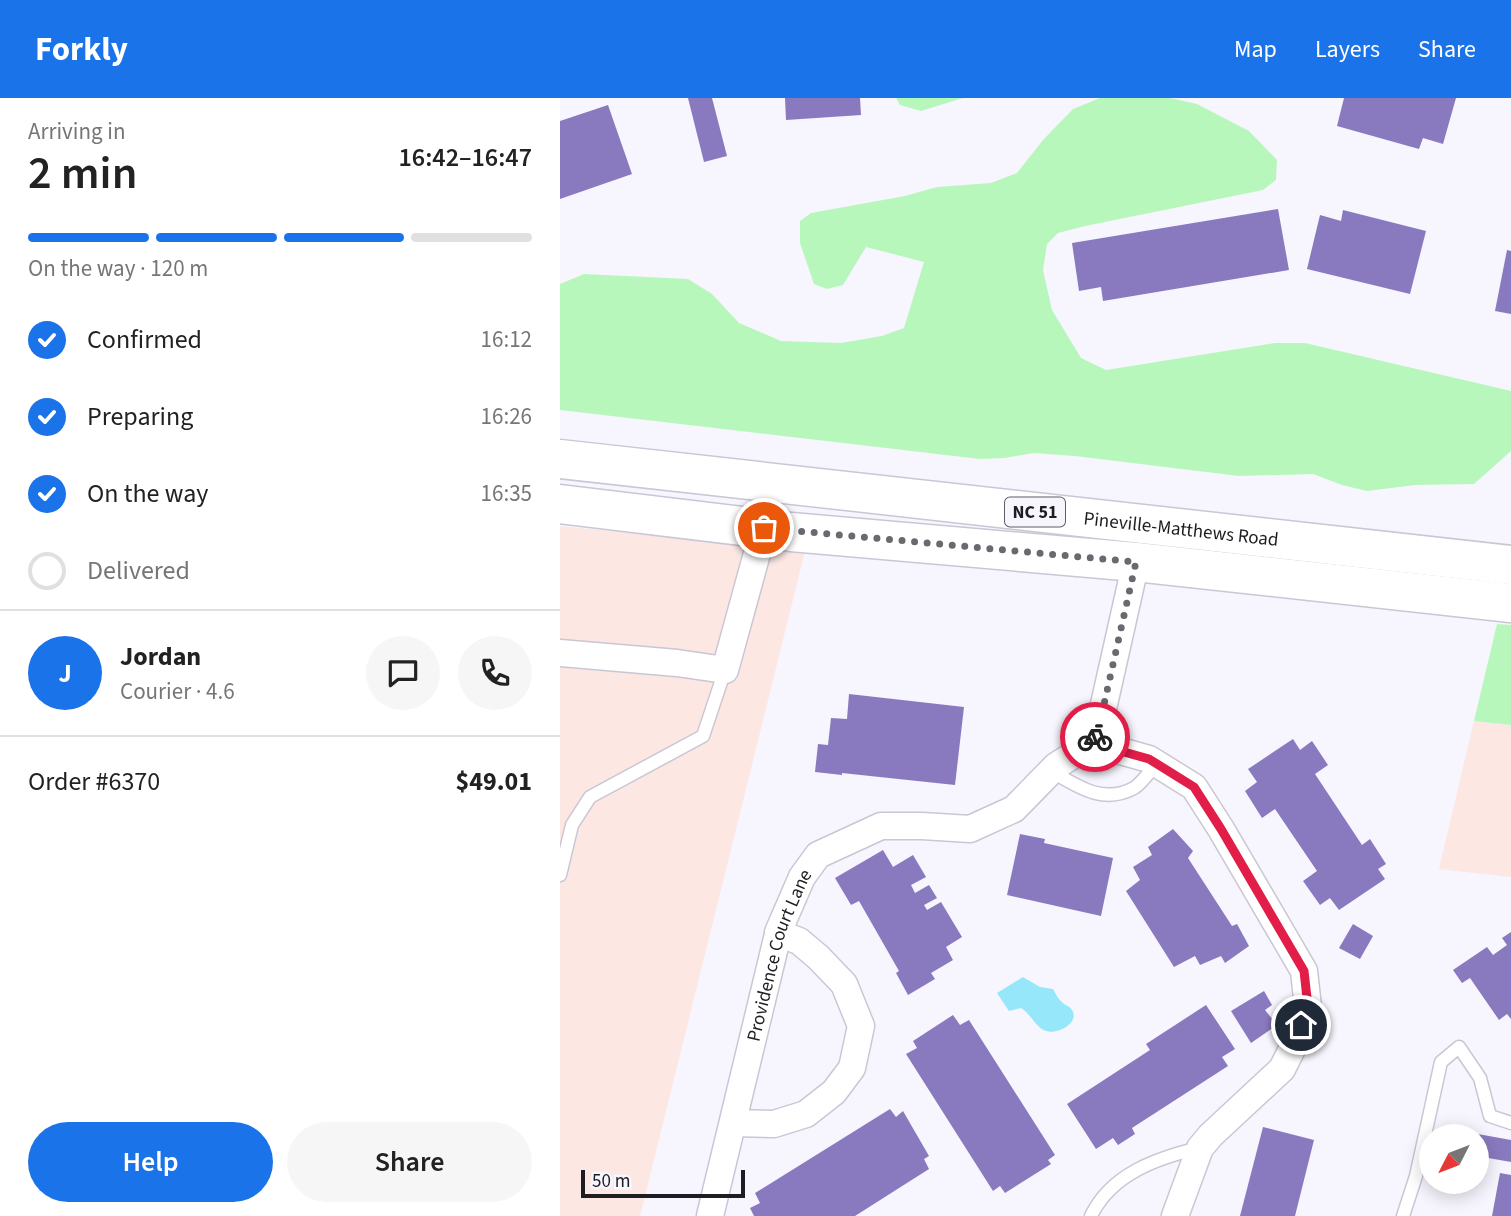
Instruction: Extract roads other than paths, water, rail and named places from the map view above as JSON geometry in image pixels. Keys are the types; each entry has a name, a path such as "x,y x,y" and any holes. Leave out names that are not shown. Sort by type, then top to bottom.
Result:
{"main road":[{"name":"Pineville-Matthews Road","path":"560,459 1511,565"},
{"path":"778,530 799,486"},
{"name":"Pineville-Matthews Road","path":"560,504 778,530 1136,562 1511,603"}],"street":[{"path":"560,653 725,670 778,530"},
{"path":"1136,562 1098,731 1092,743 1149,759 1194,787 1304,971 1308,1007 1282,1069 1200,1148 1175,1216"},
{"name":"Providence Court Lane","path":"710,1216 778,933 802,877 818,855 881,826 970,829 1014,809 1051,771 1092,743"},
{"path":"733,1123 774,1124 806,1114 834,1092 852,1068 861,1026 844,984 799,941 778,933"}],"lane":[{"path":"560,876 572,825 590,797 703,736 725,670"},
{"path":"1051,771 1088,792 1103,796 1116,795 1136,787 1157,764"},
{"path":"1403,1216 1416,1177 1441,1062 1459,1047 1480,1077 1489,1116 1511,1123"},
{"path":"1091,1216 1109,1191 1134,1171 1169,1155 1200,1148"}],"water":[{"path":"1023,977 1040,987 1053,989 1060,1000 1072,1010 1073,1019 1066,1027 1046,1031 1021,1008 1009,1011 997,993"}]}
